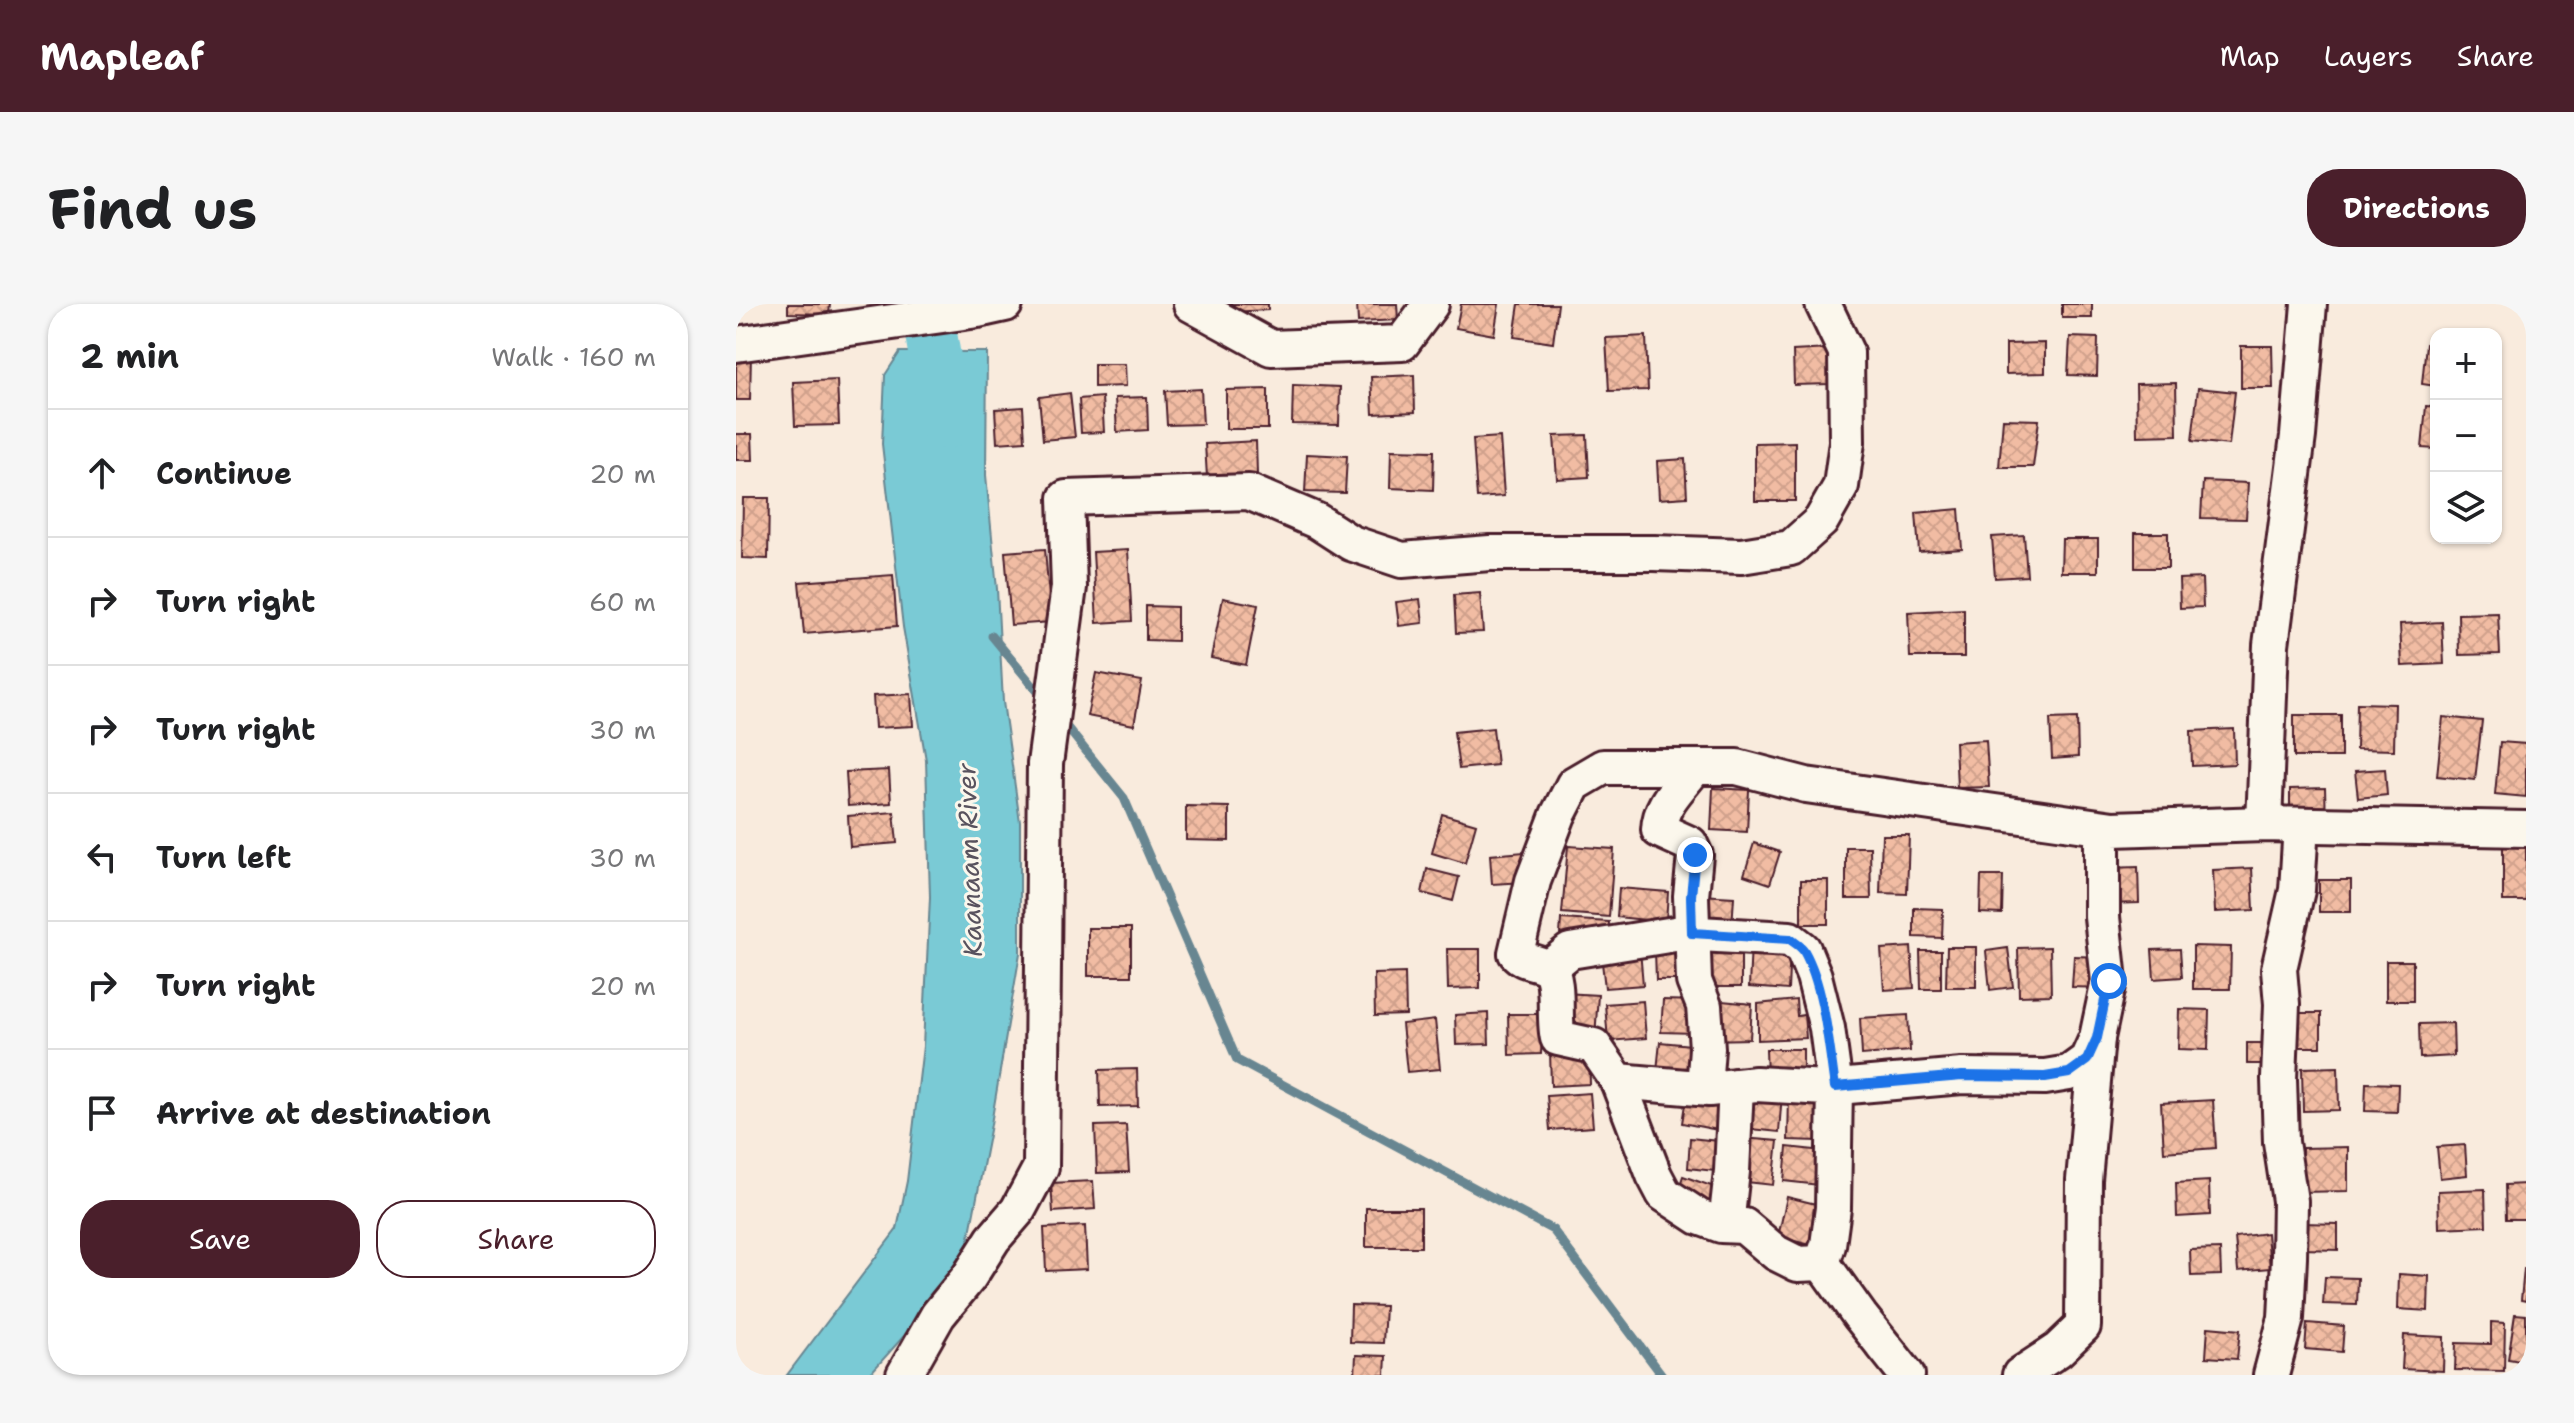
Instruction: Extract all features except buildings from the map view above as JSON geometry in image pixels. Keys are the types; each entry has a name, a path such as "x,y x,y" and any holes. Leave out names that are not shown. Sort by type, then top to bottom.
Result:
{"street":[{"path":"1191,304 1271,348 1402,343 1431,304"},
{"path":"904,1375 938,1315 1018,1210 1041,1167 1045,764 1069,587 1066,498 1249,492 1317,521 1351,543 1402,560 1490,553 1741,556 1791,548 1821,521 1841,486 1847,442 1846,352 1823,304"},
{"path":"2264,824 2271,645 2298,436 2309,304"},
{"path":"736,344 986,306"},
{"path":"1822,1263 1798,1264 1776,1253 1744,1226 1721,1225 1699,1217 1664,1194 1618,1081 1594,1046 1558,1038 1554,1013 1555,977 1549,968 1520,958 1516,953 1533,881 1558,815 1574,784 1603,767 1737,767 1806,785 2102,828 2264,824 2526,829"},
{"path":"1695,767 1666,801 1659,830 1690,844 1695,855 1691,896 1694,981 1704,1006 1707,1048 1720,1087 1732,1171 1726,1225"},
{"path":"2271,1375 2286,1318 2289,1258 2290,1201 2281,1142 2279,1079 2282,1004 2279,969 2297,890 2301,825"},
{"path":"2020,1375 2058,1350 2083,1326 2084,1180 2097,1038 2109,981 2102,917 2102,828"},
{"path":"1549,968 1570,951 1681,933 1790,939 1803,949 1814,976 1827,1028 1835,1087 1833,1208 1822,1263"},
{"path":"1618,1081 1720,1087 1756,1084 1835,1087 1962,1076 2045,1077 2069,1073 2087,1060 2097,1038"},
{"path":"1822,1263 1907,1375"}],"water":[{"path":"900,352 987,352 986,475 997,589 1003,702 1020,822 1020,953 968,1243 921,1317 869,1375 787,1375 897,1229 907,1181 923,1046 930,897 926,760 903,627 882,444 885,375"}],"waterway":[{"name":"Kaanaam River","path":"926,304 946,423"},
{"path":"992,636 1044,699"},
{"path":"1061,720 1124,798 1237,1060 1553,1230 1662,1375"}],"route":[{"path":"1695,855 1691,896 1692,933 1790,939 1803,949 1814,976 1827,1028 1835,1087 1962,1076 2045,1077 2069,1073 2087,1060 2097,1038 2109,981"}]}
